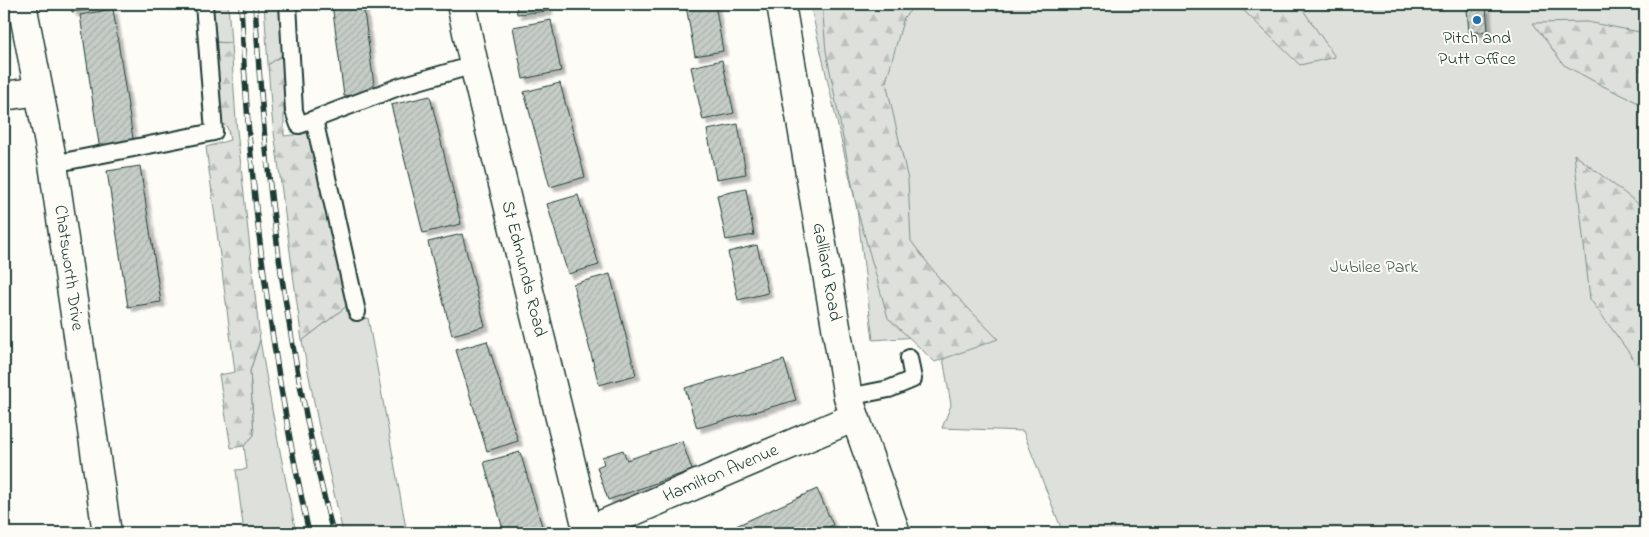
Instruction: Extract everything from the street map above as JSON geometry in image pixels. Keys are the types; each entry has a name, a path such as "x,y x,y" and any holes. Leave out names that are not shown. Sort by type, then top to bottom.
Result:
{"street":[{"name":"Chatsworth Drive","path":"22,4 53,164 107,533"},
{"name":"St Edmunds Road","path":"461,4 474,66 587,532"},
{"name":"Galliard Road","path":"781,4 852,407 896,533"},
{"path":"4,96 39,91"},
{"name":"Hamilton Avenue","path":"587,532 852,407"}],"lane":[{"path":"53,164 214,132 204,4"},
{"path":"288,4 294,111 299,125 401,86 474,66"},
{"path":"314,120 358,312"},
{"path":"852,407 913,379 909,358"}],"green space":[{"path":"211,4 228,4 231,43 214,42"},
{"path":"264,4 281,4 284,54 268,65"},
{"name":"Jubilee Park","path":"810,4 1645,4 1645,533 1063,533 1023,431 942,428 951,405 942,352 931,336 873,340 857,209"},
{"path":"822,4 917,4 904,17 886,82 908,180 911,241 939,278 998,339 935,362 888,318 857,209 826,51"},
{"path":"1237,4 1299,4 1335,57 1300,65"},
{"path":"1587,22 1645,33 1645,106 1564,65 1533,23"},
{"path":"214,42 231,43 236,121 260,340 250,371 254,435 244,446 231,448 219,375 235,372 206,147 230,140 227,127 222,123"},
{"path":"284,54 284,136 309,133 348,305 302,341 272,117 268,65"},
{"path":"1574,154 1640,205 1645,213 1645,372 1590,299"},
{"path":"348,305 352,321 368,318 406,528 390,533 343,533 302,341"},
{"path":"260,340 296,533 255,533 255,531 244,533 236,470 247,469 244,446 254,435 250,371"}],"building":[{"path":"71,4 111,4 112,6 72,12"},
{"path":"332,4 363,4 375,92 344,96"},
{"path":"516,4 547,4 548,11 517,14"},
{"path":"715,4 723,51 695,56 686,6"},
{"name":"Pitch and Putt Office","path":"1486,7 1488,31 1469,33 1467,9"},
{"path":"113,9 134,145 100,151 80,15"},
{"path":"551,20 561,71 523,79 513,27"},
{"path":"722,60 734,113 703,120 691,67"},
{"path":"560,83 585,177 550,187 524,92"},
{"path":"430,96 461,224 423,233 391,105"},
{"path":"738,124 746,174 716,179 707,130"},
{"path":"140,166 161,302 128,307 107,171"},
{"path":"746,189 754,235 726,240 717,195"},
{"path":"578,195 599,265 568,274 547,204"},
{"path":"462,234 485,326 452,335 428,242"},
{"path":"757,245 768,293 738,300 728,252"},
{"path":"610,274 636,375 599,385 573,284"},
{"path":"487,341 518,441 487,451 456,350"},
{"path":"784,360 796,400 697,428 685,388"},
{"path":"682,441 692,470 608,500 597,467 604,464 602,457 623,450 627,460"},
{"path":"520,452 544,533 504,533 484,462"},
{"path":"817,489 833,525 814,533 740,533 736,526"}],"railway":[{"path":"241,4 249,137 263,270 283,402 309,533"},
{"path":"255,4 265,137 281,270 291,337 317,468 333,533"}],"place":[{"name":"Pitch and Putt Office","path":"1477,20"}]}
